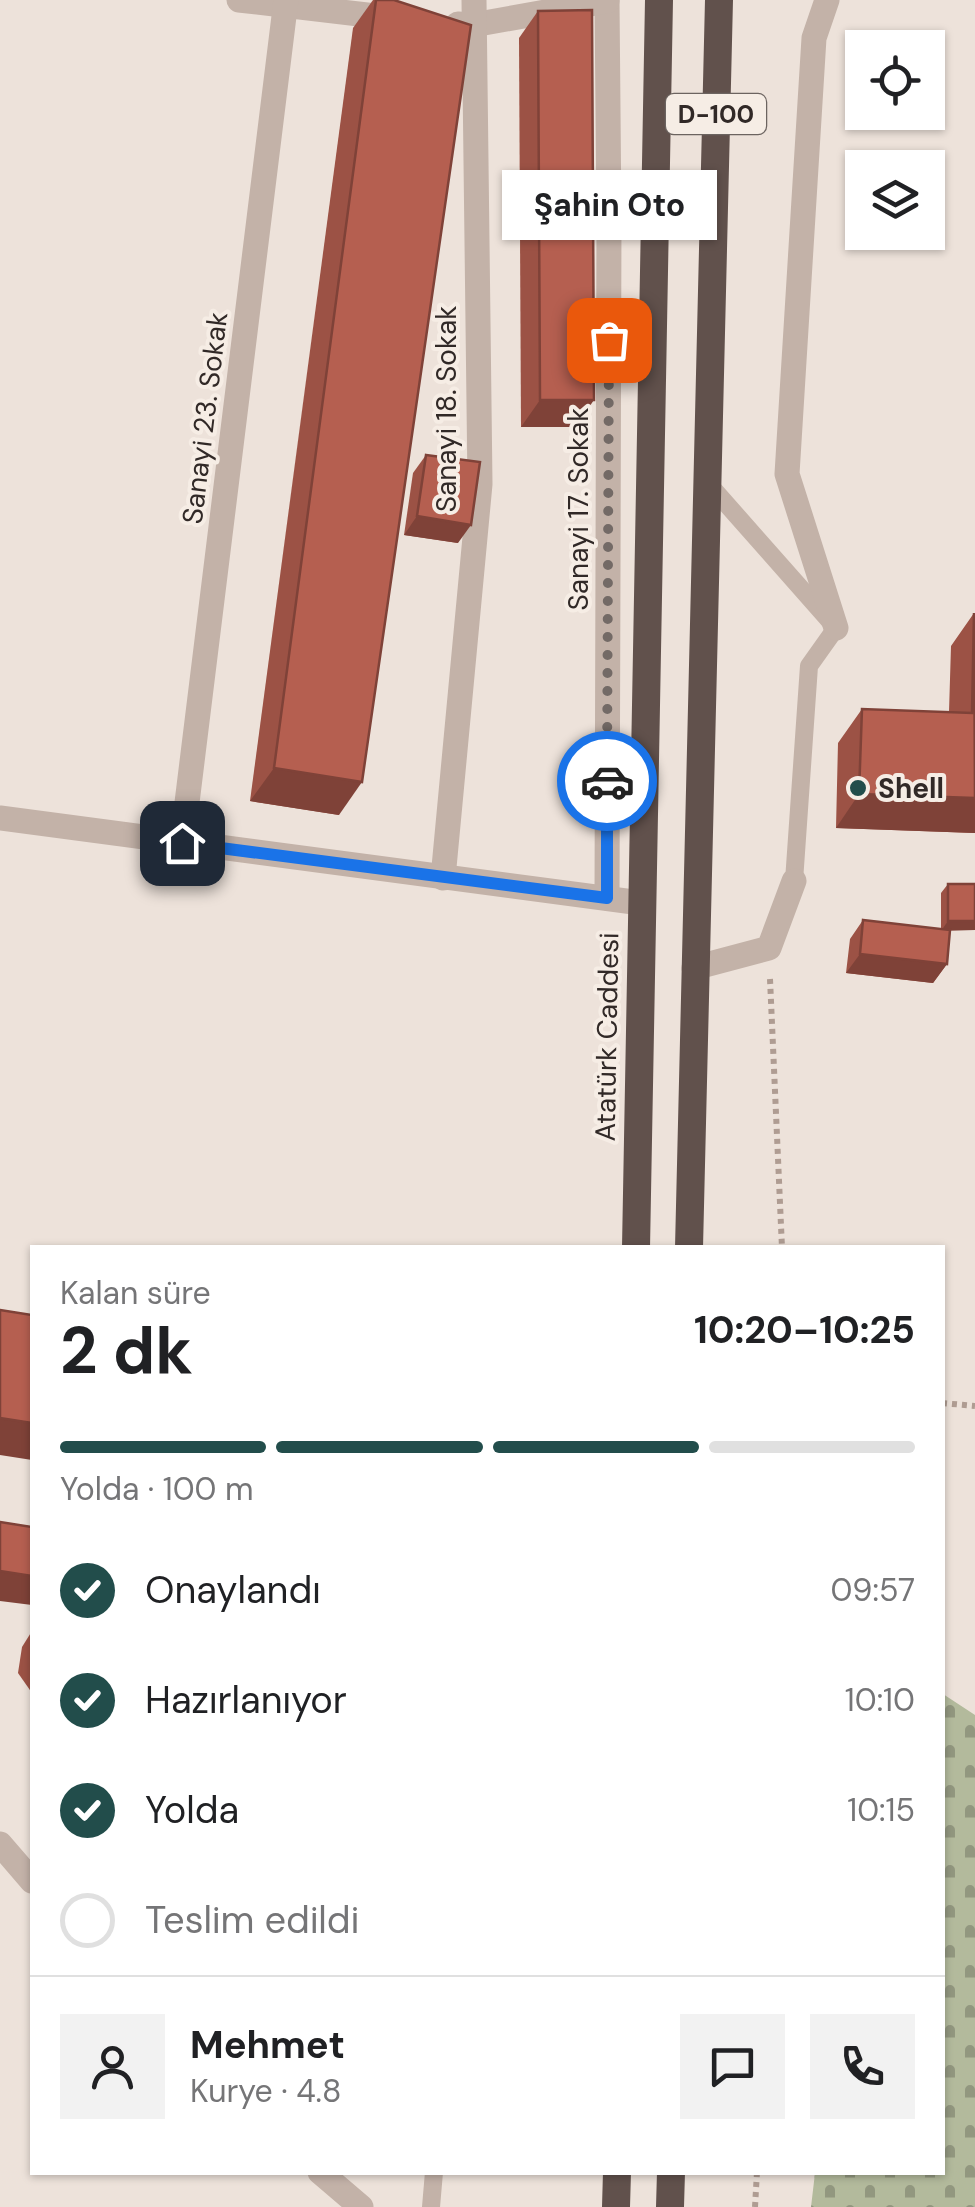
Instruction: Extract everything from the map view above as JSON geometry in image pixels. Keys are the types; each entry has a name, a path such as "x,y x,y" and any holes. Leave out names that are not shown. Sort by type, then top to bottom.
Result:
{"highway":[{"name":"Atatürk Caddesi","path":"636,1245 659,0"},
{"name":"D-100","path":"688,1245 719,0"},
{"path":"616,2207 617,2175"},
{"path":"670,2207 671,2175"}],"street":[{"path":"239,0 426,21 606,0"},
{"name":"Sanayi 17. Sokak","path":"606,0 607,898"},
{"path":"826,0 814,38 788,474 836,628"},
{"name":"Sanayi 23. Sokak","path":"182,843 286,3"},
{"name":"Sanayi 18. Sokak","path":"443,878 480,484 473,13"},
{"path":"0,818 641,903"},
{"path":"694,968 769,948 794,881"},
{"path":"0,1844 30,1878"},
{"path":"324,2175 361,2207"}],"lane":[{"path":"706,482 836,628 809,666 794,881"},
{"path":"431,2207 434,2175"}],"path":[{"path":"769,948 782,1245"},
{"path":"945,1403 975,1406"},
{"path":"755,2207 757,2175"}],"green space":[{"path":"945,1695 975,1715 975,2207 811,2207 815,2175 945,2175"}],"building":[{"path":"376,0 394,0 471,25 362,782 274,768"},
{"path":"592,10 594,400 540,400 538,11"},
{"path":"426,455 480,462 471,525 417,516"},
{"path":"974,613 975,798 859,794 862,709 972,713"},
{"path":"948,884 975,884 975,921 948,921"},
{"path":"863,920 950,930 947,964 860,954"},
{"path":"0,1310 30,1315 30,1423 0,1418"},
{"path":"0,1522 30,1527 30,1576 0,1571"}],"way so far":[{"path":"607,781 609,340"}],"place":[{"name":"Şahin Oto","path":"609,340"},
{"name":"Shell","path":"858,788"}],"route":[{"path":"182,843 607,898 607,781"}]}
